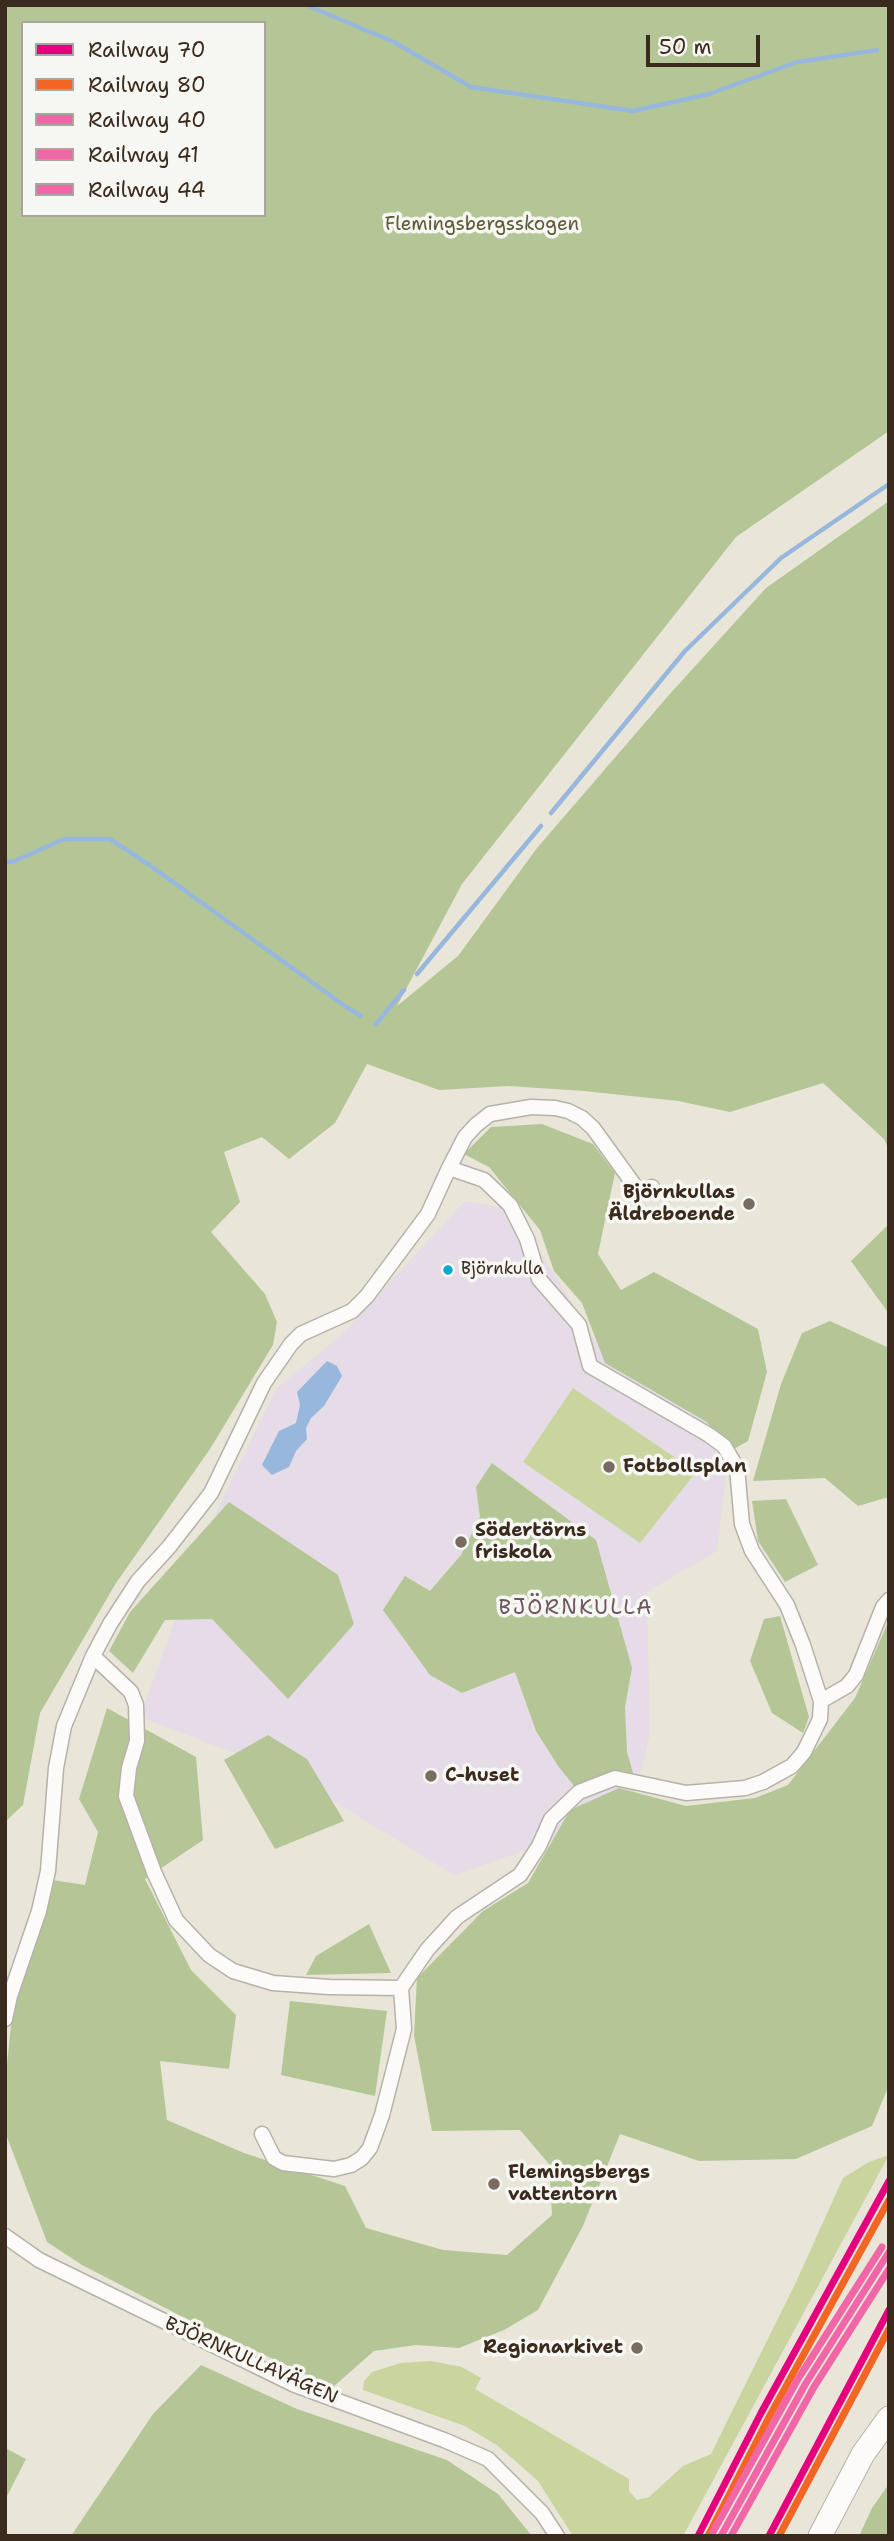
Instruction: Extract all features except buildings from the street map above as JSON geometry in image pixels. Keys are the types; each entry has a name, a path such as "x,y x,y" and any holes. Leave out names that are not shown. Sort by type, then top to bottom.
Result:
{"main road":[{"path":"820,2536 863,2454 889,2418"}],"street":[{"path":"5,2019 39,1911 48,1871 56,1768 64,1726 93,1656 130,1591 211,1493 264,1383 290,1344 301,1334 352,1311 377,1284 428,1214 465,1137 490,1114 531,1107 555,1108 575,1114 593,1128 640,1193 652,1187"},
{"path":"262,2134 274,2158 283,2163 334,2169 351,2165 362,2158 370,2148 382,2115 404,2029 401,1988 427,1950 457,1917 520,1875 539,1846 551,1819 579,1792 615,1778 686,1793 745,1788 764,1782 792,1766 804,1752 820,1718 821,1701 794,1620 774,1583 752,1551 742,1524 737,1468 724,1446 590,1366 579,1325 539,1279 527,1239 510,1205 484,1181 449,1168"},
{"path":"821,1701 847,1686 856,1675 883,1607 889,1600"},
{"path":"93,1656 131,1692 136,1705 137,1741 129,1768 126,1796 159,1885 176,1920 184,1930 209,1955 233,1971 272,1983 401,1988"},
{"path":"5,1963 20,1966"},
{"name":"BJÖRNKULLAVÄGEN","path":"5,2236 39,2260 295,2385 488,2459 542,2513 557,2536"}],"shaded area":[{"name":"Södertörns friskola","path":"465,1201 514,1210 609,1363 734,1411 717,1551 647,1592 650,1734 630,1814 454,1875 287,1773 140,1717 206,1533 275,1390 342,1334"}],"green space":[{"name":"Flemingsbergsskogen","path":"5,5 889,5 889,431 736,537 462,884 397,1006 458,956 537,848 668,696 766,588 889,501 889,1150 884,1139 823,1083 730,1112 678,1101 584,1091 508,1086 439,1090 367,1064 335,1123 289,1159 262,1137 224,1152 240,1202 211,1232 265,1294 277,1322 273,1345 210,1449 116,1583 40,1713 23,1805 5,1822"},
{"path":"542,1124 593,1144 615,1173 598,1254 621,1290 654,1272 758,1329 767,1372 748,1441 734,1449 705,1421 605,1363 582,1303 554,1271 540,1230 489,1167 464,1154 491,1127"},
{"path":"889,1224 889,1314 851,1261"},
{"path":"830,1321 889,1348 889,1497 858,1506 825,1478 753,1481 781,1384 802,1333"},
{"name":"Fotbollsplan","path":"573,1388 696,1472 640,1543 523,1462"},
{"path":"492,1463 596,1540 632,1668 625,1707 627,1752 636,1783 631,1780 579,1792 558,1766 536,1731 515,1672 462,1693 430,1675 383,1610 405,1576 430,1591 461,1555 480,1517 476,1487"},
{"path":"786,1499 818,1565 785,1582 758,1541 752,1501"},
{"path":"229,1502 338,1575 354,1624 288,1699 212,1619 165,1620 133,1673 109,1651 130,1612"},
{"path":"780,1616 809,1717 803,1733 772,1713 750,1661 764,1619"},
{"path":"889,1620 889,2085 872,2126 796,2159 699,2161 620,2134 583,2226 538,2310 504,2330 459,2348 416,2345 374,2351 333,2387 181,2316 82,2265 47,2242 7,2137 6,2074 13,2007 52,1880 85,1885 98,1832 79,1799 107,1708 196,1757 203,1840 145,1879 191,1970 236,2015 229,2069 160,2061 167,2120 244,2153 345,2186 366,2228 443,2250 507,2255 552,2215 549,2164 520,2130 432,2131 414,2035 417,1978 483,1911 528,1883 570,1810 619,1788 686,1806 755,1798 788,1785 855,1698"},
{"path":"268,1735 307,1759 344,1821 275,1849 224,1760"},
{"path":"369,1924 391,1973 306,1975 316,1956"},
{"path":"290,2001 387,2011 375,2096 281,2075"},
{"path":"889,2155 683,2536 573,2536 538,2481 498,2446 465,2426 363,2390 364,2381 372,2372 401,2363 431,2361 462,2367 481,2378 475,2389 629,2479 629,2491 637,2500 649,2497 683,2466 711,2454 797,2280 843,2178 869,2162"},
{"path":"201,2365 297,2409 447,2460 498,2494 532,2536 71,2536 153,2414"},
{"path":"5,2448 26,2459 5,2500"},
{"path":"889,2484 889,2536 859,2536 872,2508"}],"water":[{"path":"327,1361 337,1366 342,1376 324,1406 311,1418 306,1428 307,1439 296,1451 289,1467 272,1475 262,1465 279,1431 296,1423 300,1405 297,1392"}],"waterway":[{"path":"306,5 394,42 471,87 633,111 709,94 797,62 877,50"},
{"path":"551,813 685,651 781,558 889,484"},
{"path":"417,974 541,826"},
{"path":"5,862 15,861 64,839 110,839 361,1016"},
{"path":"376,1024 404,990"}],"rail line":[{"name":"70","path":"698,2536 761,2413 889,2181"},
{"name":"80","path":"708,2536 769,2417 889,2200"},
{"name":"44","path":"713,2532 798,2379 882,2247"},
{"name":"40","path":"721,2536 806,2383 889,2252"},
{"name":"41","path":"731,2536 814,2387 889,2269"},
{"name":"70","path":"769,2536 889,2310"},
{"name":"80","path":"779,2536 889,2329"}],"place":[{"name":"Björnkullas Äldreboende","path":"749,1204"},
{"name":"Björnkulla","path":"448,1270"},
{"name":"Fotbollsplan","path":"609,1467"},
{"name":"Södertörns friskola","path":"461,1542"},
{"name":"C-huset","path":"431,1776"},
{"name":"Flemingsbergs vattentorn","path":"494,2184"},
{"name":"Regionarkivet","path":"637,2348"}],"district":[{"name":"BJÖRNKULLA","path":"576,1609"}]}
